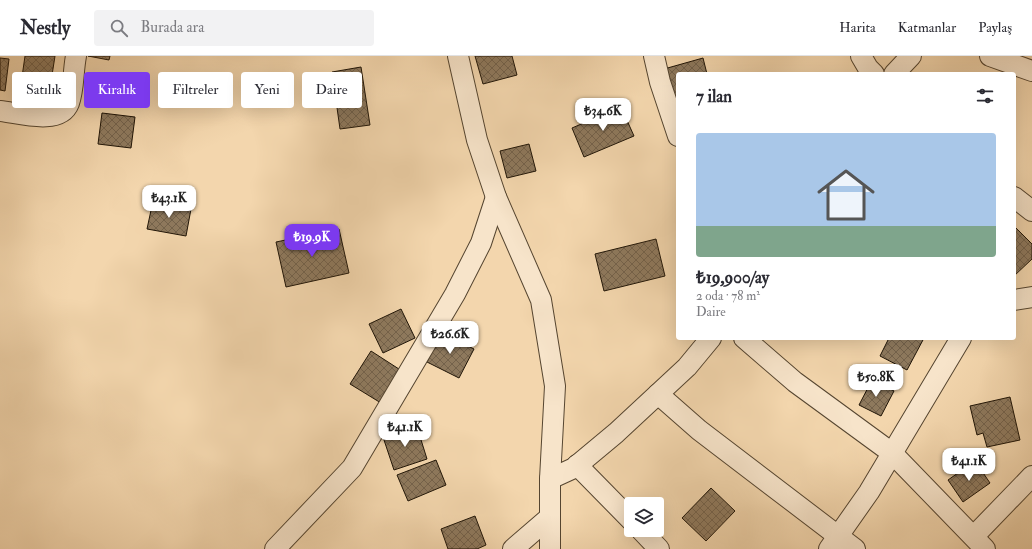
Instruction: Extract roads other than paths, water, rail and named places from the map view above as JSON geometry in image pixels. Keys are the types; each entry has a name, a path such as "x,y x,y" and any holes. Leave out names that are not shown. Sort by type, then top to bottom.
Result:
{"street":[{"path":"0,111 50,117 61,114 69,103 76,56"},
{"path":"458,56 477,140 496,197 541,300 555,386 550,479 550,549"},
{"path":"654,56 660,82 676,130"},
{"path":"861,56 872,72"},
{"path":"896,72 911,56"},
{"path":"990,56 1032,71"},
{"path":"275,549 352,468 455,294 481,243 496,197"},
{"path":"1016,199 1032,211"},
{"path":"1016,300 1032,297"},
{"path":"550,479 577,465 616,433 686,367 709,340"},
{"path":"746,340 795,382 892,453 979,542 1032,476"},
{"path":"834,543 869,492 960,340"},
{"path":"658,394 704,435 834,543 855,549"},
{"path":"577,465 624,513"},
{"path":"513,549 550,517"},
{"path":"648,537 659,549"}]}
